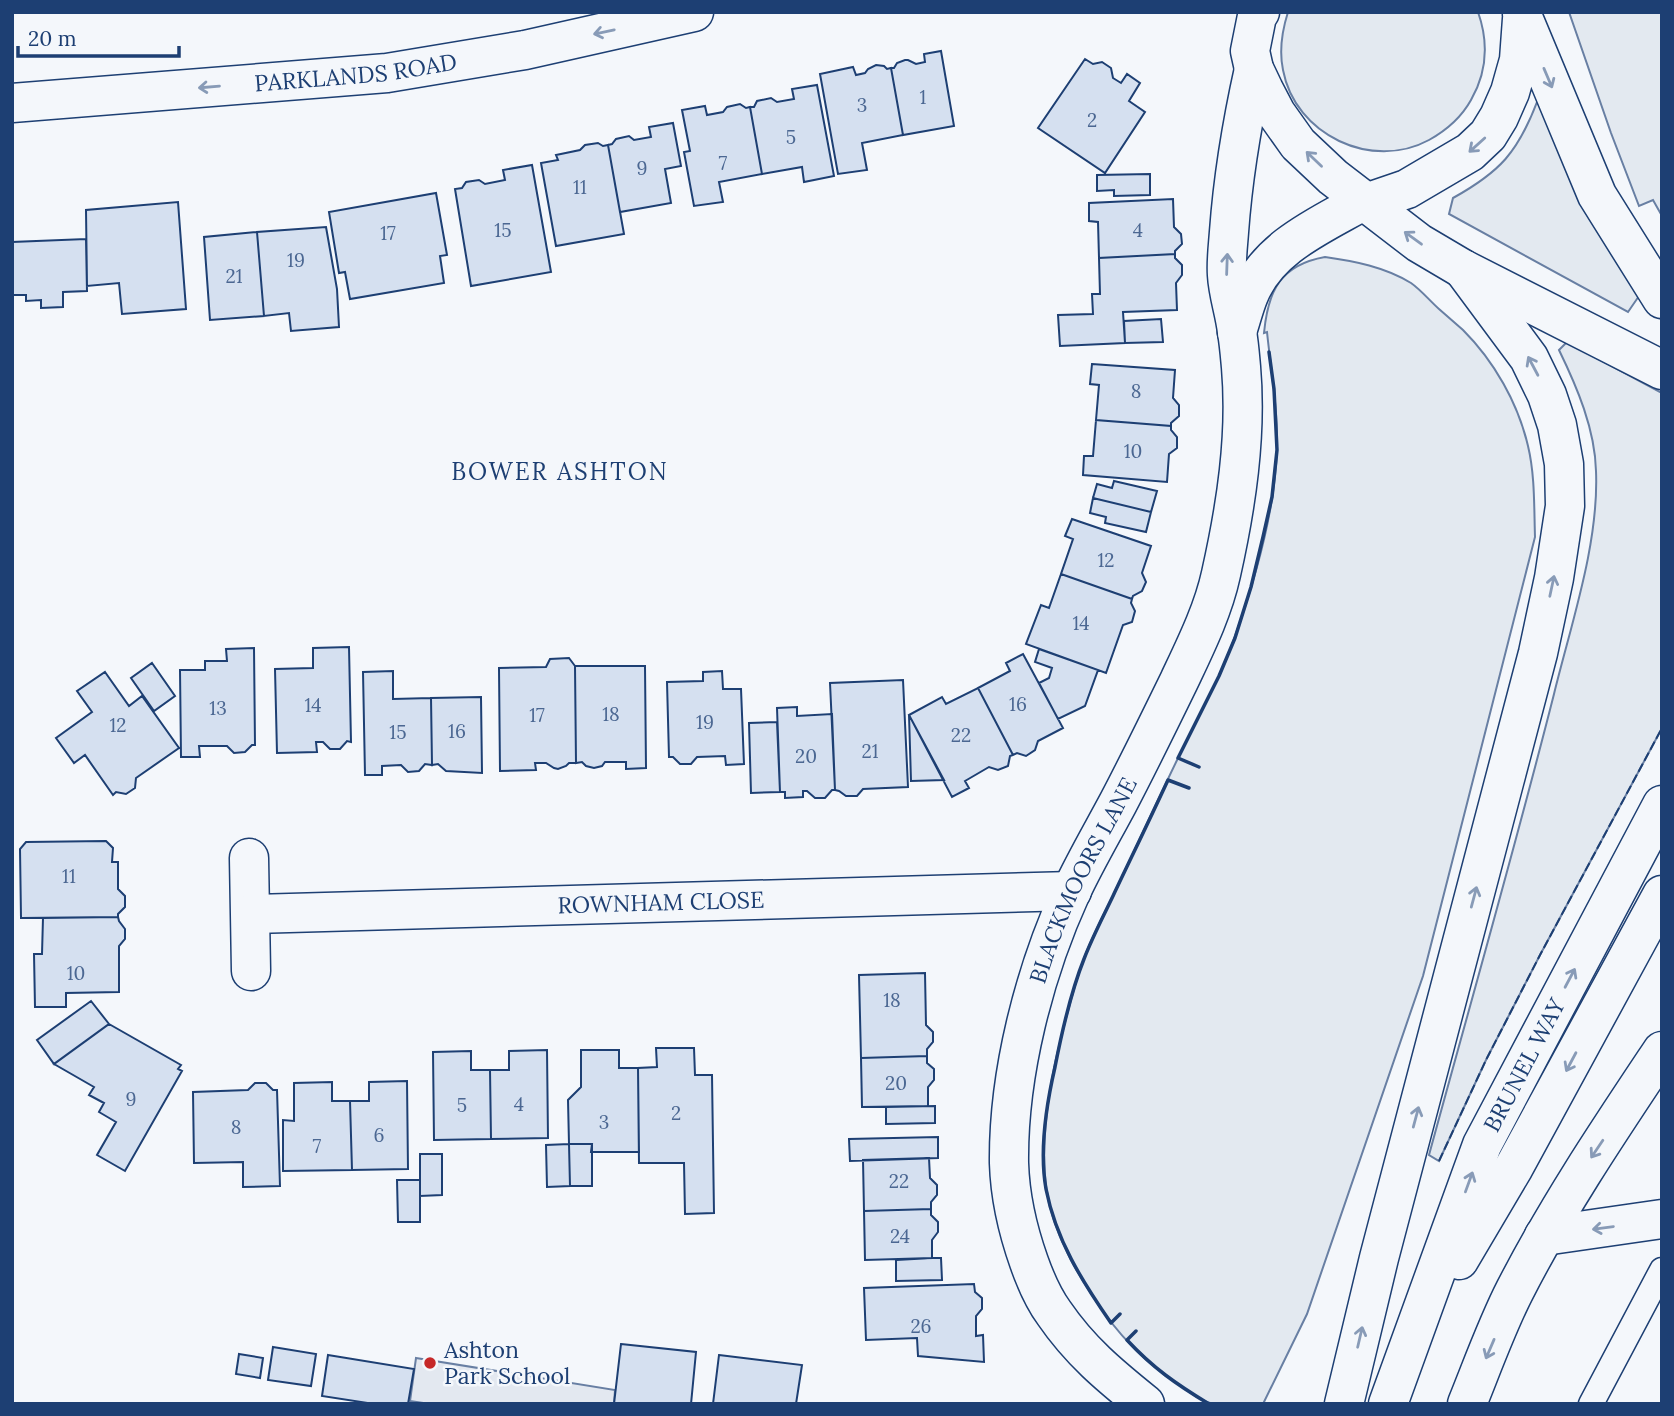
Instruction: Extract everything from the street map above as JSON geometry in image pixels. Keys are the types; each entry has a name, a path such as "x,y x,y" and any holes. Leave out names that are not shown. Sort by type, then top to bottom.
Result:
{"main road":[{"name":"PARKLANDS ROAD","path":"12,103 387,73 525,50 694,12"},
{"path":"1228,12 1276,113 1298,144 1333,177 1419,243 1463,269 1662,370"},
{"name":"BLACKMOORS LANE","path":"1145,1404 1091,1359 1053,1313 1043,1296 1026,1252 1014,1206 1009,1167 1010,1132 1014,1087 1023,1038 1034,991 1052,938 1072,891 1155,730 1205,624 1221,578 1239,474 1242,410 1237,332 1227,260 1231,208 1259,12"},
{"path":"1522,14 1597,195 1662,299"},
{"name":"BLACKMOORS LANE","path":"1237,332 1249,293 1269,263 1286,247 1365,202 1407,189 1470,152 1488,135 1510,92 1519,60 1522,14"},
{"path":"1344,1404 1379,1258 1538,653 1554,578 1565,506 1564,464 1557,425 1547,395 1529,358 1463,269"},
{"name":"BRUNEL WAY","path":"1388,1404 1482,1145 1662,804"},
{"path":"249,858 251,971"},
{"name":"ROWNHAM CLOSE","path":"251,914 1072,891"},
{"name":"BRUNEL WAY","path":"1413,1338 1514,1167 1662,895"},
{"path":"1467,1404 1514,1292 1544,1236 1584,1168 1662,1051"},
{"path":"1544,1236 1662,1219"}],"lane":[{"path":"1591,1404 1662,1270"}],"shaded area":[{"path":"1288,12 1478,12 1485,46 1480,79 1471,100 1458,118 1429,140 1407,149 1361,149 1339,141 1319,129 1303,113 1290,93 1281,56"},
{"path":"1569,12 1662,12 1662,216 1653,200 1639,206"},
{"path":"1549,101 1639,296 1628,312 1449,214 1453,198 1483,179 1506,159 1522,134 1537,102"},
{"path":"1325,257 1369,266 1411,283 1463,330 1485,355 1511,399 1524,430 1532,468 1535,537 1423,976 1307,1314 1263,1404 1219,1404 1197,1397 1149,1363 1113,1325 1085,1285 1060,1237 1049,1203 1044,1155 1046,1124 1055,1063 1083,961 1223,666 1257,568 1268,520 1277,449 1274,391 1267,332 1264,333 1269,305 1279,282 1287,273 1297,266"},
{"path":"1567,342 1662,393 1662,728 1540,955 1486,1060 1439,1161 1429,1155 1539,752 1589,555 1596,499 1595,455 1584,409 1559,350"},
{"path":"416,1358 615,1390 614,1404 430,1404 410,1401"}],"building":[{"path":"941,51 954,126 903,135 891,68 905,60 916,64 925,62 924,54"},
{"path":"1085,59 1093,64 1102,62 1111,68 1113,78 1121,83 1127,74 1140,83 1129,101 1145,112 1105,173 1038,128"},
{"path":"876,65 891,68 903,135 862,143 867,170 838,174 820,74 853,67 856,75 865,73"},
{"path":"817,85 834,176 804,182 802,167 762,174 750,107 754,107 757,101 771,98 777,102 794,99 792,89"},
{"path":"740,104 746,108 750,107 762,174 719,182 723,202 694,206 684,152 690,151 682,110 705,106 707,115 723,112 727,107"},
{"path":"673,123 681,166 665,169 671,203 620,212 608,145 616,139 629,136 634,140 651,137 649,127"},
{"path":"598,143 608,145 624,234 556,246 541,163 558,160 556,155"},
{"path":"532,165 551,272 471,286 455,189 462,188 466,182 479,180 485,184 505,180 503,170"},
{"path":"1150,174 1150,195 1114,196 1114,190 1097,191 1097,175"},
{"path":"436,193 447,255 440,256 444,283 350,299 345,272 339,273 329,212"},
{"path":"1173,199 1174,227 1181,234 1182,244 1175,254 1099,258 1098,222 1089,221 1089,203"},
{"path":"178,202 186,309 122,314 119,283 87,286 86,210"},
{"path":"326,227 337,289 339,327 291,331 289,313 264,316 257,232"},
{"path":"257,232 264,316 210,320 204,237"},
{"path":"86,239 87,291 63,292 63,307 41,308 41,300 26,301 26,295 12,295 12,242"},
{"path":"1175,254 1175,258 1182,265 1182,275 1176,283 1177,310 1123,312 1125,343 1060,346 1058,315 1093,314 1092,294 1100,294 1099,258"},
{"path":"1161,319 1163,342 1125,343 1124,321"},
{"path":"1092,364 1175,370 1173,398 1179,405 1179,416 1171,426 1096,420 1099,385 1090,384"},
{"path":"1096,420 1171,426 1177,437 1177,448 1169,454 1167,482 1083,475 1084,456 1093,456"},
{"path":"1114,481 1157,491 1151,512 1093,498 1097,484 1112,488"},
{"path":"1093,498 1151,512 1146,532 1105,523 1106,517 1090,513"},
{"path":"1072,519 1151,546 1142,573 1146,582 1142,591 1132,599 1061,574 1073,539 1065,536"},
{"path":"1061,574 1132,599 1135,611 1132,622 1123,625 1106,673 1026,644 1041,605 1049,608"},
{"path":"349,647 351,742 347,741 340,749 330,749 323,742 316,742 317,752 277,753 275,669 313,668 313,648"},
{"path":"254,648 255,745 245,752 234,753 227,746 199,746 200,757 181,757 180,670 205,670 205,661 227,661 226,649"},
{"path":"1039,649 1098,670 1085,706 1058,719 1039,683 1049,678 1052,668 1035,662"},
{"path":"1023,654 1063,728 1038,741 1035,750 1026,756 1017,753 1013,755 978,688 1010,671 1006,663"},
{"path":"569,658 575,666 576,763 569,763 558,769 546,763 535,763 536,770 500,771 499,668 546,667 550,659"},
{"path":"152,663 175,696 154,711 131,678"},
{"path":"575,666 645,666 646,768 626,769 626,762 605,762 594,768 582,762 576,763"},
{"path":"393,671 393,699 431,698 432,765 425,764 419,771 408,772 401,765 382,766 382,775 365,775 363,672"},
{"path":"722,671 723,689 741,689 744,764 726,765 725,756 697,757 691,764 680,764 673,757 669,757 667,682 703,681 703,672"},
{"path":"105,672 129,706 142,696 179,748 136,778 135,788 126,794 116,792 113,795 85,755 74,763 56,738 92,712 77,691"},
{"path":"903,680 908,787 863,789 857,796 846,796 835,790 830,683"},
{"path":"978,688 1013,755 1010,756 1008,766 998,770 989,767 965,781 969,788 952,797 909,715 942,697 946,704"},
{"path":"481,697 482,773 446,771 438,764 432,765 431,698"},
{"path":"797,707 797,716 832,714 835,790 825,798 815,798 803,791 803,797 785,798 785,792 780,792 777,708"},
{"path":"909,715 944,780 911,781"},
{"path":"777,722 780,792 751,793 749,723"},
{"path":"106,841 113,848 112,862 118,862 118,889 125,896 125,907 118,917 21,918 20,849 26,842"},
{"path":"118,917 125,929 125,939 119,946 119,992 66,993 66,1007 35,1007 34,954 42,954 43,918"},
{"path":"925,973 926,1025 933,1032 933,1042 927,1049 927,1056 861,1058 859,975"},
{"path":"91,1001 109,1024 54,1064 37,1040"},
{"path":"109,1024 181,1065 178,1069 182,1071 125,1171 97,1155 116,1122 99,1112 104,1103 89,1095 94,1087 54,1064"},
{"path":"656,1048 694,1048 695,1075 712,1075 714,1213 685,1214 684,1163 639,1163 638,1068 657,1067"},
{"path":"547,1050 548,1138 491,1139 490,1070 509,1070 509,1051"},
{"path":"581,1050 619,1050 619,1068 638,1068 639,1152 591,1152 592,1144 569,1144 568,1100 581,1087"},
{"path":"471,1051 471,1070 490,1070 491,1139 434,1140 433,1052"},
{"path":"927,1056 927,1063 934,1069 934,1080 928,1087 928,1106 862,1107 861,1058"},
{"path":"407,1081 408,1169 352,1170 350,1101 369,1101 369,1082"},
{"path":"332,1082 332,1101 350,1101 352,1170 283,1171 283,1120 294,1121 294,1083"},
{"path":"255,1083 266,1083 273,1090 277,1090 280,1186 243,1187 243,1162 194,1163 193,1092 248,1090"},
{"path":"935,1106 935,1123 886,1124 886,1107"},
{"path":"938,1137 938,1158 850,1161 849,1139"},
{"path":"569,1144 570,1186 547,1187 546,1145"},
{"path":"569,1144 592,1144 592,1186 570,1186"},
{"path":"420,1154 442,1154 442,1195 420,1196"},
{"path":"929,1158 930,1178 937,1185 937,1195 931,1202 931,1209 864,1211 863,1160"},
{"path":"397,1180 420,1180 420,1222 398,1222"},
{"path":"931,1209 931,1215 938,1222 938,1232 932,1240 932,1258 865,1260 864,1211"},
{"path":"941,1258 942,1280 896,1281 896,1260"},
{"path":"974,1284 975,1292 982,1298 982,1309 976,1316 976,1336 983,1335 984,1362 918,1356 917,1338 866,1340 864,1288"},
{"path":"621,1344 696,1352 691,1404 614,1404"},
{"path":"273,1347 316,1354 311,1386 268,1380"},
{"path":"239,1354 263,1358 260,1378 236,1374"},
{"path":"328,1355 414,1369 408,1404 374,1404 322,1396"},
{"path":"719,1355 802,1365 796,1404 713,1404"}],"fence":[{"path":"1439,1161 1486,1060 1540,955 1662,728"}],"wall":[{"path":"1199,767 1178,758 1235,638 1251,587 1272,497 1277,450 1269,352"},
{"path":"1120,1314 1111,1323 1080,1276 1056,1226 1044,1174 1046,1112 1067,1013 1090,943 1168,780 1189,788"},
{"path":"1136,1331 1127,1340 1165,1375 1209,1404"}],"place":[{"name":"Ashton Park School","path":"430,1363"}],"district":[{"name":"BOWER ASHTON","path":"560,472"}]}
